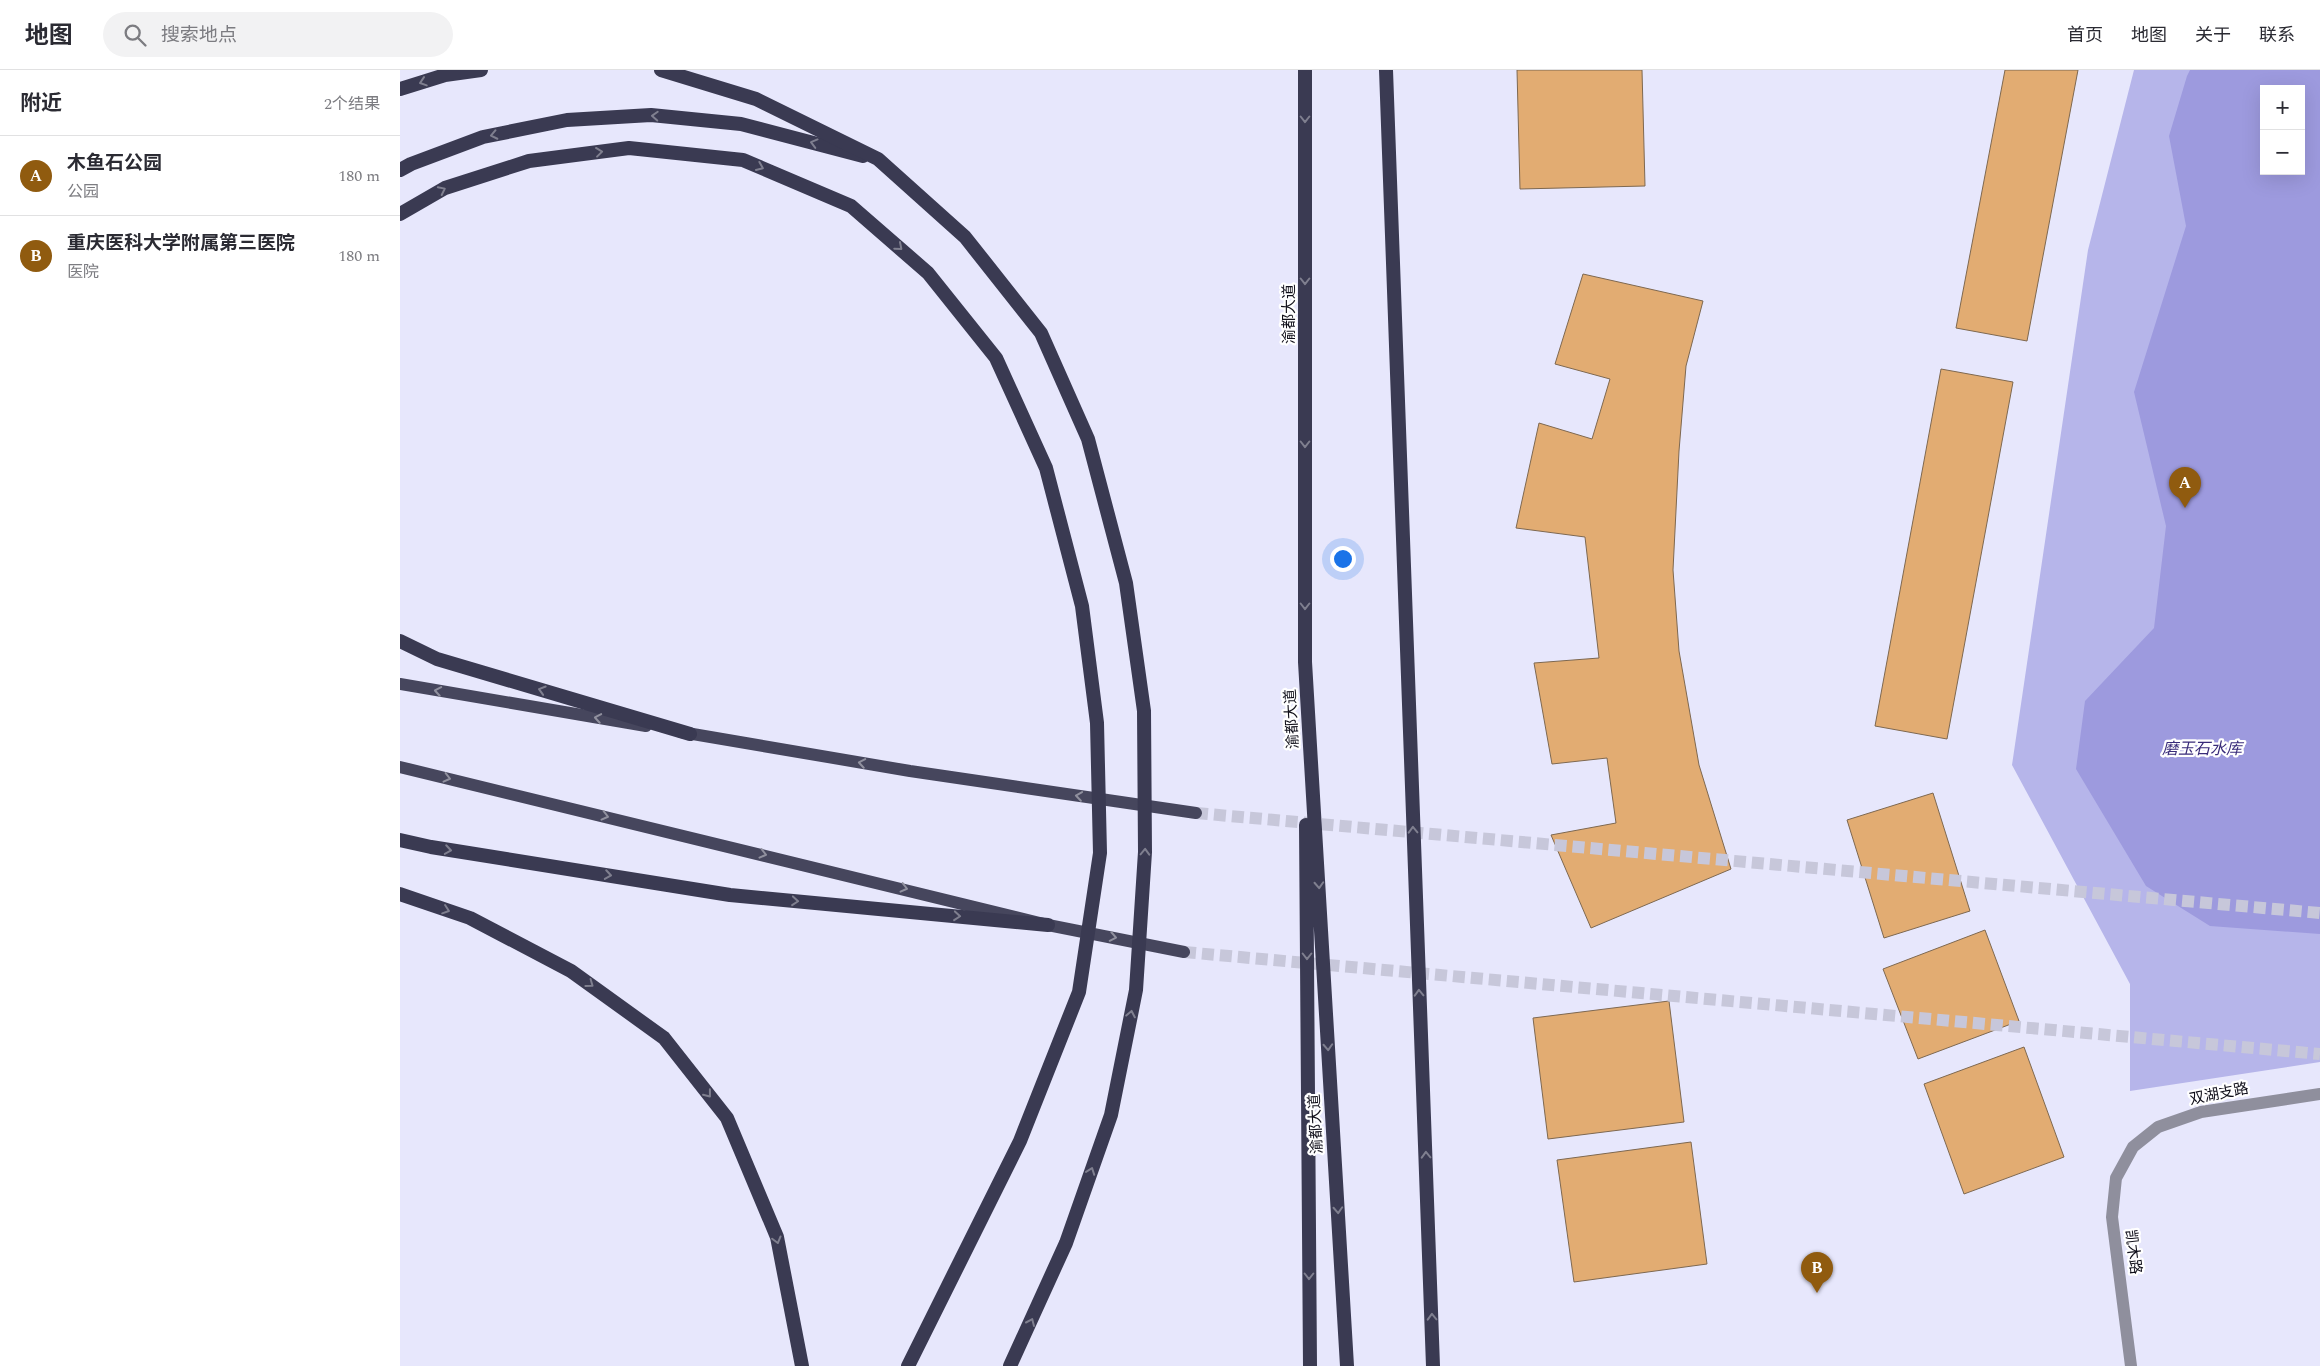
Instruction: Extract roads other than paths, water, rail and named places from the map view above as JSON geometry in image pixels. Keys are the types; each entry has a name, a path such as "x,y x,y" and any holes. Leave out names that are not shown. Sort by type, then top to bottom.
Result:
{"highway":[{"path":"400,89 445,75 481,70"},
{"path":"661,70 756,99 878,160 965,237 1041,333 1091,448 1126,583 1144,711 1145,852 1136,990 1111,1115 1066,1243 1019,1351 1010,1366"},
{"name":"渝都大道","path":"1305,70 1305,662 1347,1366"},
{"path":"1386,70 1433,1366"},
{"path":"400,170 411,164 483,137 567,120 651,115 742,124 878,160"},
{"path":"400,214 445,188 529,161 629,148 743,160 851,206 928,273 996,358 1042,459 1083,616 1097,723 1099,862 1079,992 1020,1141 908,1366"},
{"path":"400,641 438,659 690,734"},
{"path":"1305,662 1310,1366"},
{"path":"400,840 431,847 730,895 1048,924"},
{"path":"400,894 470,918 571,971 664,1038 727,1118 777,1237 802,1366"}],"main road":[{"path":"400,684 910,771 1196,813"},
{"path":"400,766 1048,924 1184,952"}],"street":[{"name":"双湖支路","path":"2133,1147 2158,1127 2201,1112 2320,1094"},
{"name":"凯木路","path":"2131,1366 2112,1217 2116,1178 2133,1147"}],"water":[{"name":"磨玉石水库","path":"2190,70 2320,70 2320,934 2210,926 2146,886 2076,769 2085,701 2154,628 2166,526 2134,392 2186,226 2169,136"}],"tunnel":[{"path":"1196,813 2320,913"},
{"path":"1184,952 2320,1054"}],"place":[{"name":"木鱼石公园","path":"2185,508"},
{"name":"重庆医科大学附属第三医院","path":"1817,1293"}]}
